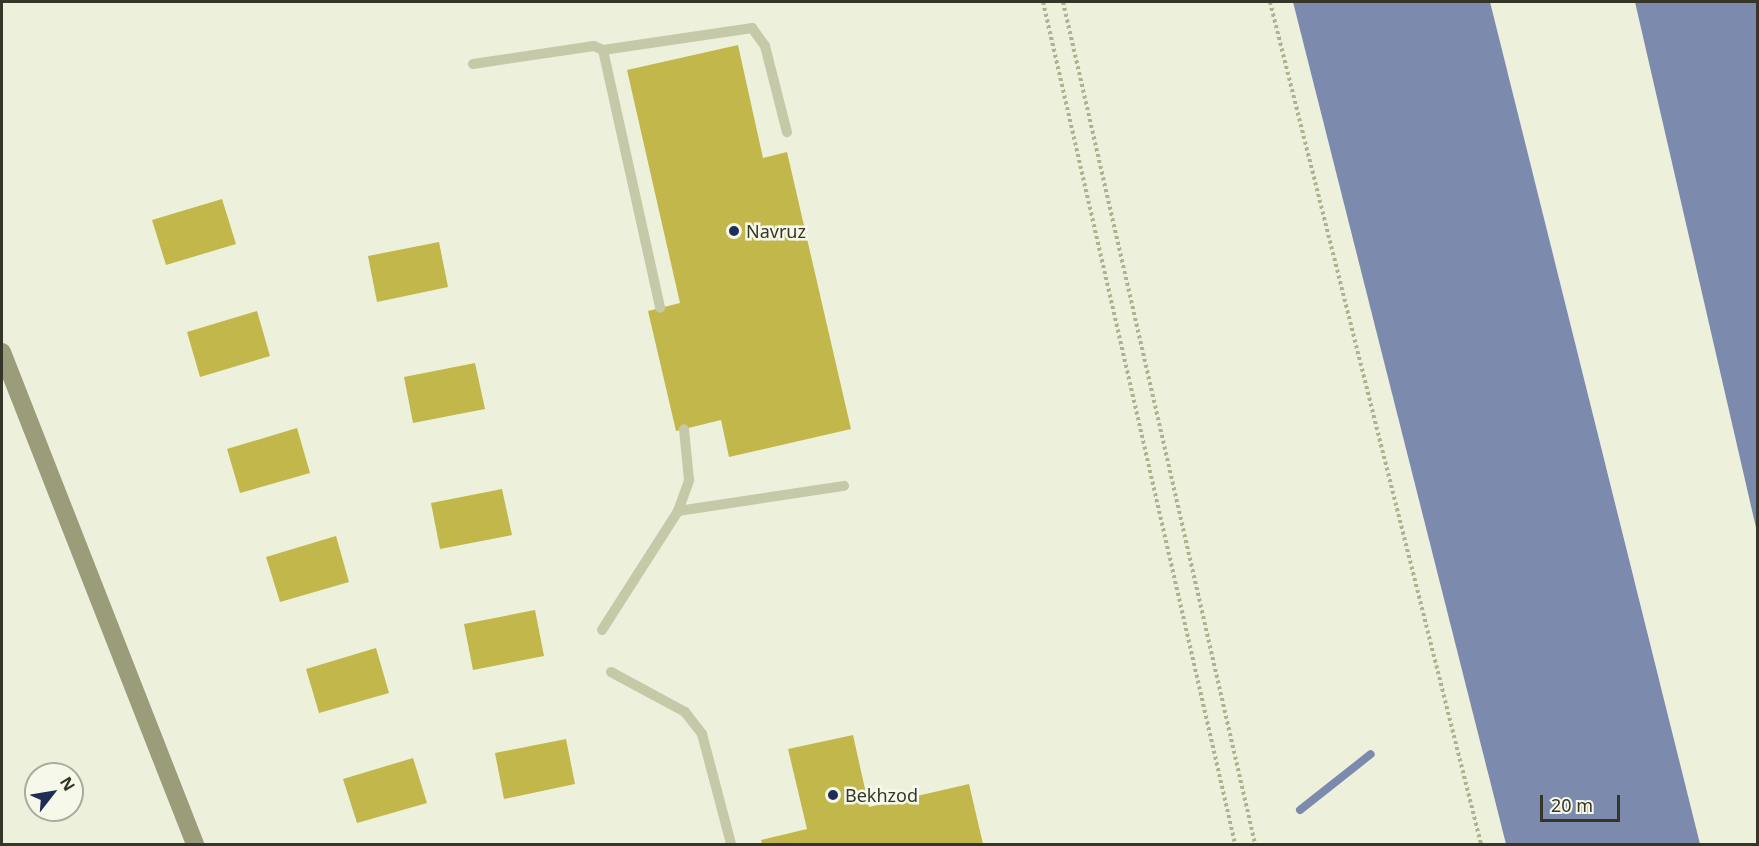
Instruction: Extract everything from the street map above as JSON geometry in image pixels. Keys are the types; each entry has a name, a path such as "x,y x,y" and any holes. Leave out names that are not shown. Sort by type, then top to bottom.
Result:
{"street":[{"path":"2,351 195,844"}],"lane":[{"path":"473,64 594,46 603,50 752,28 765,46 787,132"},
{"path":"603,50 660,308"},
{"path":"602,630 678,511 689,480 684,429"},
{"path":"678,511 844,486"},
{"path":"611,672 685,712 702,734 731,844"}],"path":[{"path":"1043,2 1235,844"},
{"path":"1063,2 1255,844"},
{"path":"1270,2 1481,844"}],"water":[{"path":"1293,2 1490,2 1700,844 1506,844"},
{"path":"1635,2 1757,2 1757,532"}],"building":[{"name":"Navruz","path":"738,45 763,158 787,152 851,429 729,457 721,420 676,431 648,311 680,303 627,70"},
{"path":"222,199 236,244 166,265 152,220"},
{"path":"439,242 448,287 377,302 368,256"},
{"path":"257,311 270,356 200,377 187,332"},
{"path":"475,363 485,409 413,423 404,377"},
{"path":"297,428 310,473 240,493 227,449"},
{"path":"502,489 512,535 440,549 431,503"},
{"path":"336,536 349,582 280,602 266,557"},
{"path":"535,610 544,656 473,670 464,624"},
{"path":"376,648 389,693 319,713 306,669"},
{"name":"Bekhzod","path":"853,735 869,807 969,784 983,844 762,844 761,840 807,829 788,749"},
{"path":"566,739 575,784 504,799 495,753"},
{"path":"413,758 427,803 357,823 343,779"}],"waterway":[{"path":"1300,810 1371,754"}],"place":[{"name":"Navruz","path":"734,231"},
{"name":"Bekhzod","path":"833,795"}]}
